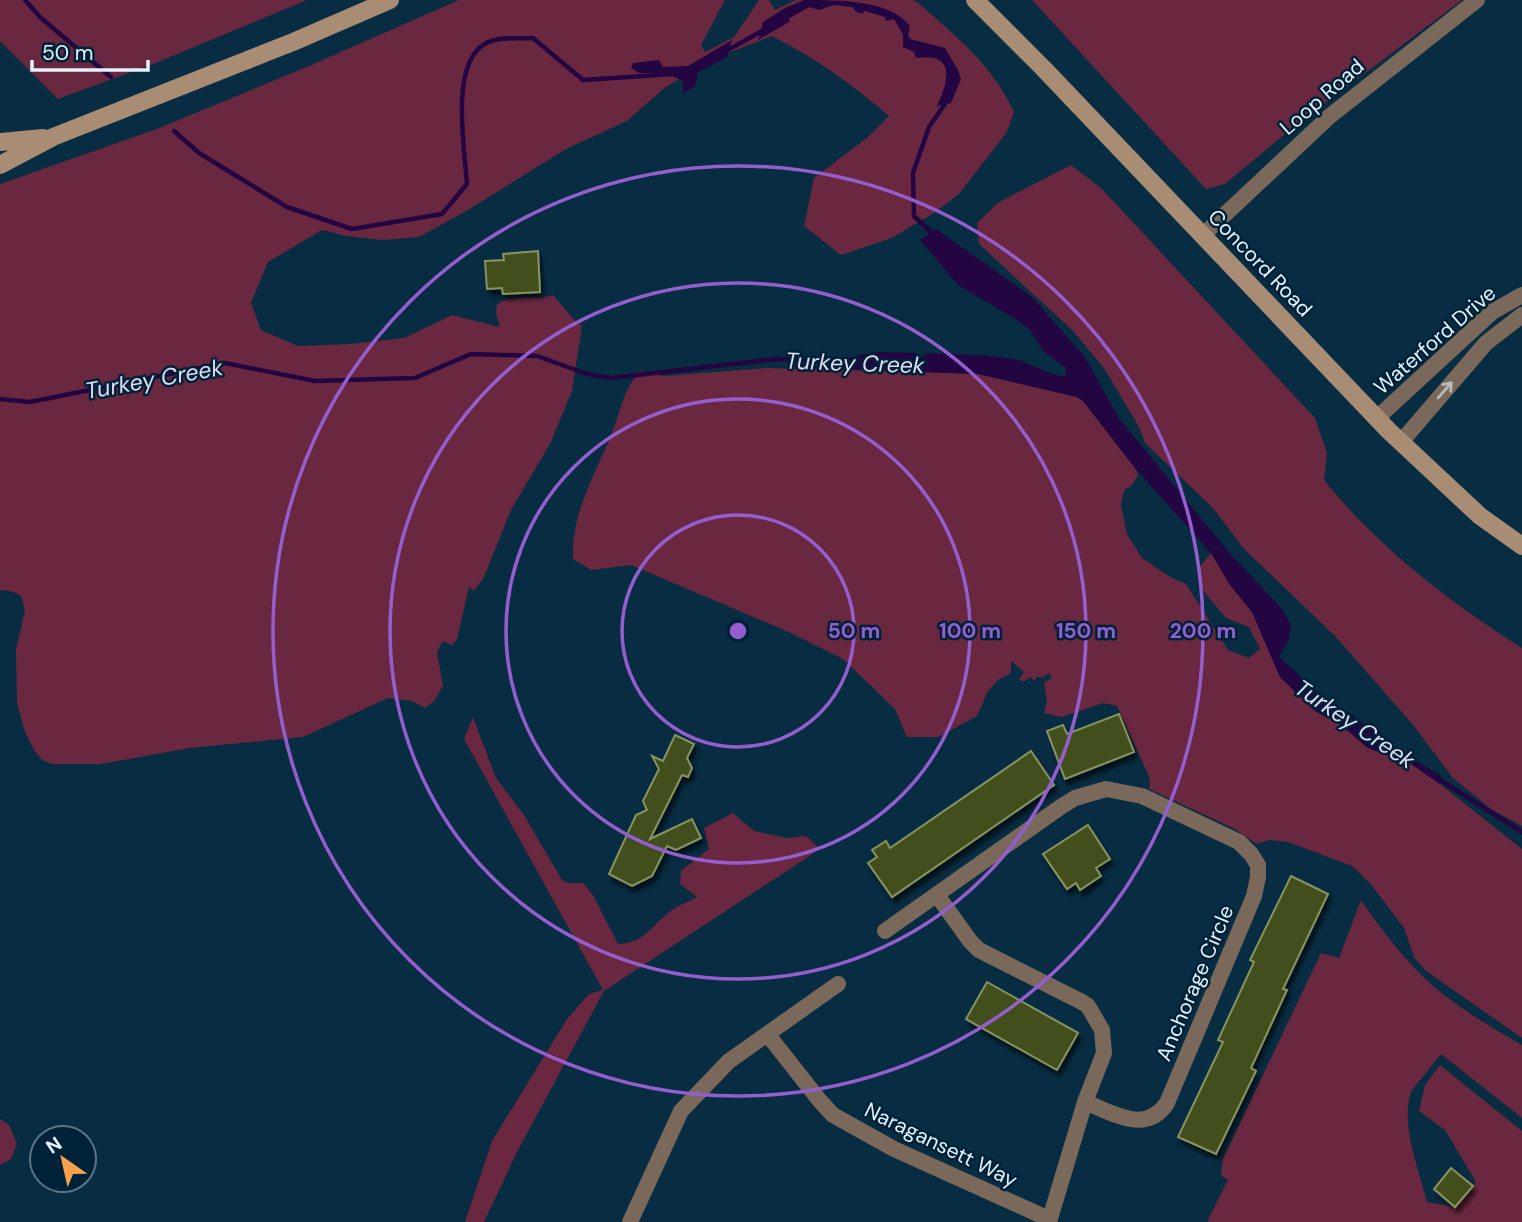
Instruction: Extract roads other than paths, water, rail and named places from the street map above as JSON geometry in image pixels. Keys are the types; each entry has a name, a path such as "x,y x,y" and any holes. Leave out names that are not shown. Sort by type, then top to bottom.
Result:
{"main road":[{"path":"0,165 53,137 293,43 390,0"},
{"name":"Concord Road","path":"975,0 1401,442 1480,516 1522,546"},
{"path":"0,142 53,137"}],"street":[{"name":"Loop Road","path":"1203,235 1330,116 1477,0"},
{"name":"Waterford Drive","path":"1377,418 1492,313 1522,296"},
{"name":"Waterford Drive","path":"1401,442 1486,343 1522,315"},
{"name":"Anchorage Circle","path":"886,931 1062,806 1090,793 1106,789 1133,793 1239,842 1255,858 1258,865 1254,896 1162,1110 1148,1120 1136,1121 1085,1102"},
{"path":"937,895 979,950 1088,1006 1102,1030 1104,1053 1085,1102 1049,1220"},
{"path":"631,1222 681,1111 729,1061 838,984"},
{"name":"Naragansett Way","path":"768,1035 833,1115 894,1149 1049,1220"}],"water":[{"path":"804,0 863,3 901,17 910,26 910,39 945,48 958,70 961,79 951,103 937,106 946,79 944,64 929,57 916,58 914,52 903,47 903,35 894,19 886,21 885,17 865,11 862,14 853,7 834,5 819,10 806,6 790,13 789,22 758,40 763,22"},
{"path":"732,40 727,57 698,72 695,86 683,94 683,81 666,73 639,73 631,68 633,63 659,60 663,67 688,66"},
{"path":"936,229 1032,297 1085,357 1118,417 1227,550 1281,608 1291,625 1289,639 1279,657 1324,698 1441,776 1440,784 1411,764 1368,748 1341,725 1315,711 1280,677 1252,612 1230,585 1211,553 1135,468 1083,401 1077,397 978,374 848,369 847,358 874,352 916,353 918,360 928,353 1013,359 1059,376 1066,376 1065,367 1043,351 1030,330 958,285 920,240"}],"waterway":[{"path":"25,0 41,18 111,77"},
{"path":"787,17 810,4"},
{"path":"726,51 764,30"},
{"path":"174,131 199,153 287,207 352,229 442,214 467,184 462,126 464,81 470,62 480,48 495,40 533,38 583,80 674,74"},
{"path":"935,236 914,216 913,173 929,127 947,101"},
{"name":"Turkey Creek","path":"0,399 30,402 225,363 315,381 415,378 471,354 537,356 587,374 611,378 776,359 851,363"},
{"name":"Turkey Creek","path":"1437,778 1522,832"}]}
